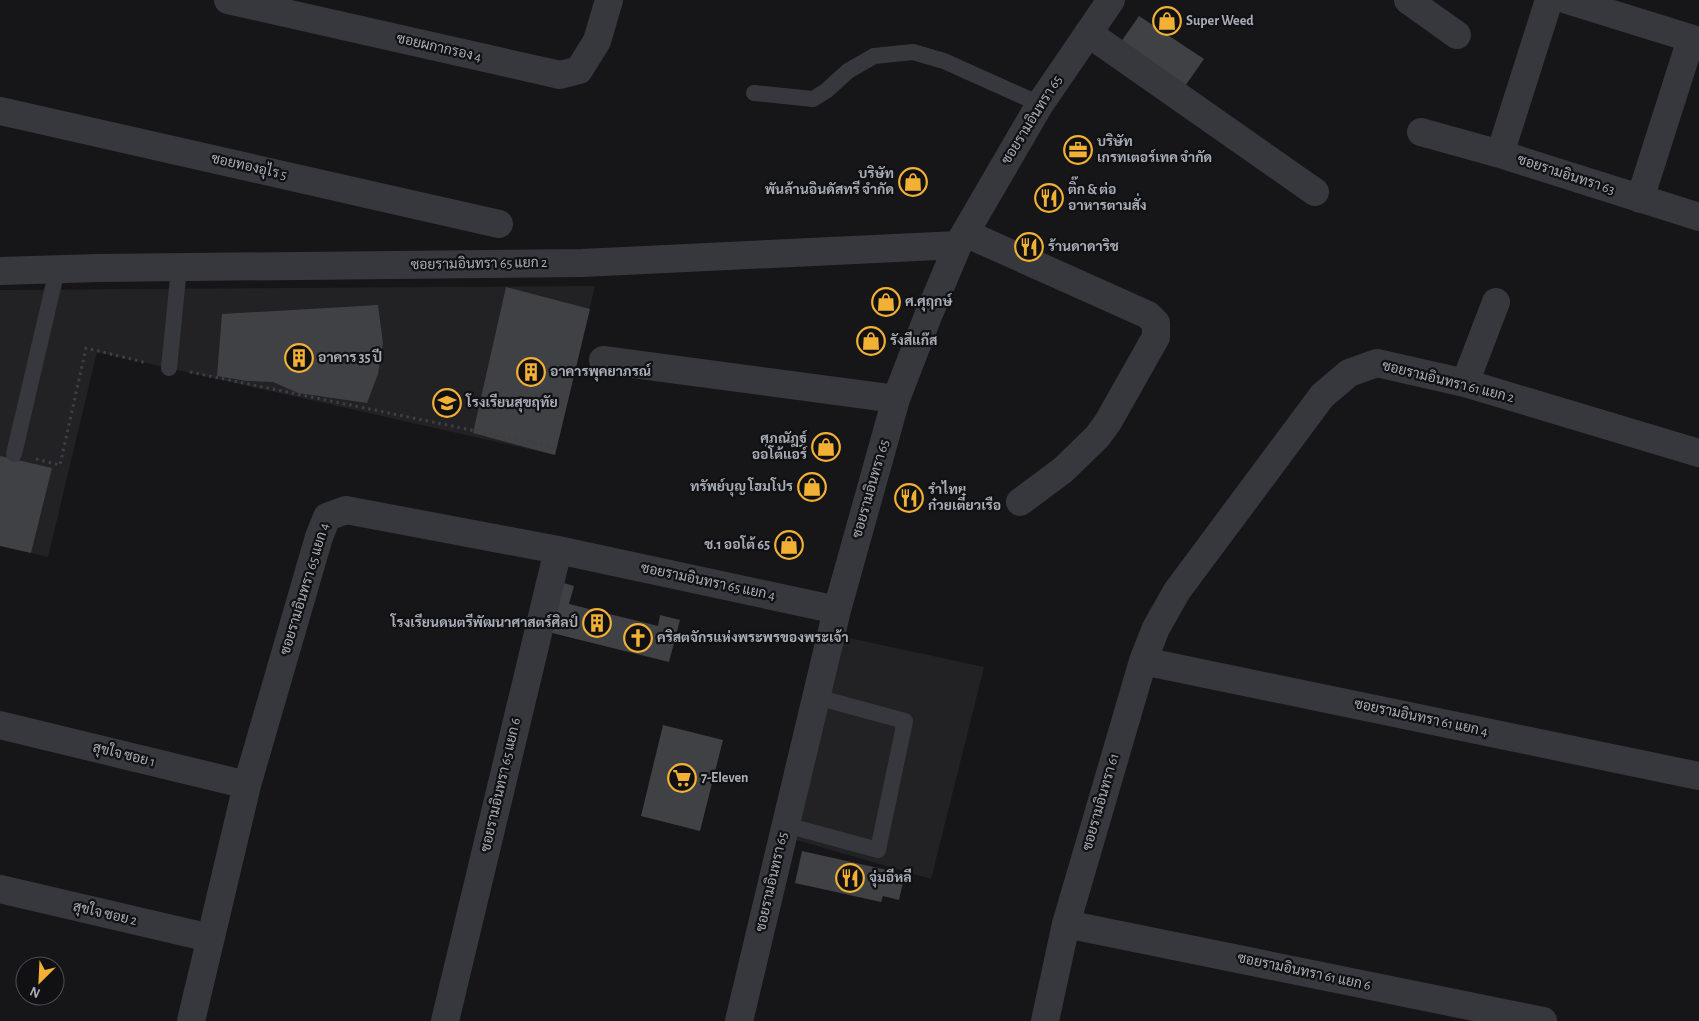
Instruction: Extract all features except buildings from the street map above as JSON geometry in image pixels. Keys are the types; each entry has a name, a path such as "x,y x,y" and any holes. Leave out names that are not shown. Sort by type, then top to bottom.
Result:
{"street":[{"name":"ซอยผกากรอง 4","path":"228,0 560,75 579,70 597,41 609,3"},
{"name":"ซอยรามอินทรา 65","path":"739,1021 837,610 896,399 961,239 1040,104 1111,0"},
{"path":"1408,0 1458,35"},
{"name":"ซอยรามอินทรา 63","path":"1548,0 1500,154 1699,217"},
{"path":"1567,0 1695,40 1640,199"},
{"path":"1088,33 1315,192"},
{"name":"ซอยทองอุไร 5","path":"0,111 499,224"},
{"path":"1421,132 1500,154"},
{"path":"961,239 1148,315 1156,324 1156,337 1108,422 1097,437 1063,470 1020,502"},
{"name":"ซอยรามอินทรา 65 แยก 2","path":"0,271 582,263 961,239"},
{"path":"1465,383 1496,302"},
{"path":"603,360 896,399"},
{"name":"ซอยรามอินทรา 61 แยก 2","path":"1177,590 1322,396 1350,373 1377,363 1465,383 1699,452"},
{"name":"ซอยรามอินทรา 65 แยก 4","path":"191,1021 247,785 319,536 327,517 346,510 558,550 837,610"},
{"name":"ซอยรามอินทรา 65 แยก 6","path":"445,1021 558,550"},
{"name":"ซอยรามอินทรา 61","path":"1045,1021 1066,924 1142,661 1156,628 1177,590"},
{"name":"ซอยรามอินทรา 61 แยก 4","path":"1142,661 1699,776"},
{"name":"สุขใจ ซอย 1","path":"0,724 247,785"},
{"name":"สุขใจ ซอย 2","path":"0,889 210,938"},
{"name":"ซอยรามอินทรา 61 แยก 6","path":"1066,924 1543,1021"}],"lane":[{"path":"754,93 813,99 826,91 848,71 874,56 913,52 944,61 1040,104"},
{"path":"169,368 179,268"},
{"path":"14,454 57,270"},
{"path":"786,825 878,850 906,721 816,697"}],"path":[{"path":"14,454 60,465 86,348 169,368 549,446"}],"shaded area":[{"name":"โรงเรียนสุขฤทัย","path":"595,286 555,455 97,352 48,557 0,545 0,290"},
{"path":"840,636 984,667 931,879 793,839"}],"place":[{"name":"Super Weed","path":"1167,21"},
{"name":"บริษัท เกรทเตอร์เทค จำกัด","path":"1078,150"},
{"name":"บริษัท พันล้านอินดัสทรี จำกัด","path":"913,182"},
{"name":"ติ๊ก & ต่อ อาหารตามสั่ง","path":"1049,198"},
{"name":"ร้านดาดาริช","path":"1029,247"},
{"name":"ศ.ศุฤกษ์","path":"886,302"},
{"name":"รังสีแก๊ส","path":"871,341"},
{"name":"อาคาร 35 ปี","path":"299,358"},
{"name":"อาคารพุคยาภรณ์","path":"531,372"},
{"name":"โรงเรียนสุขฤทัย","path":"447,403"},
{"name":"ศุภณัฎฐ์ ออโต้แอร์","path":"826,447"},
{"name":"ทรัพย์บุญ โฮมโปร","path":"812,487"},
{"name":"รำไทย ก๋วยเตี๋ยวเรือ","path":"909,498"},
{"name":"ช.1 ออโต้ 65","path":"789,545"},
{"name":"โรงเรียนดนตรีพัฒนาศาสตร์ศิลป์","path":"597,623"},
{"name":"คริสตจักรแห่งพระพรของพระเจ้า","path":"638,638"},
{"name":"7-Eleven","path":"682,778"},
{"name":"จุ่มอีหลี","path":"850,878"}]}
